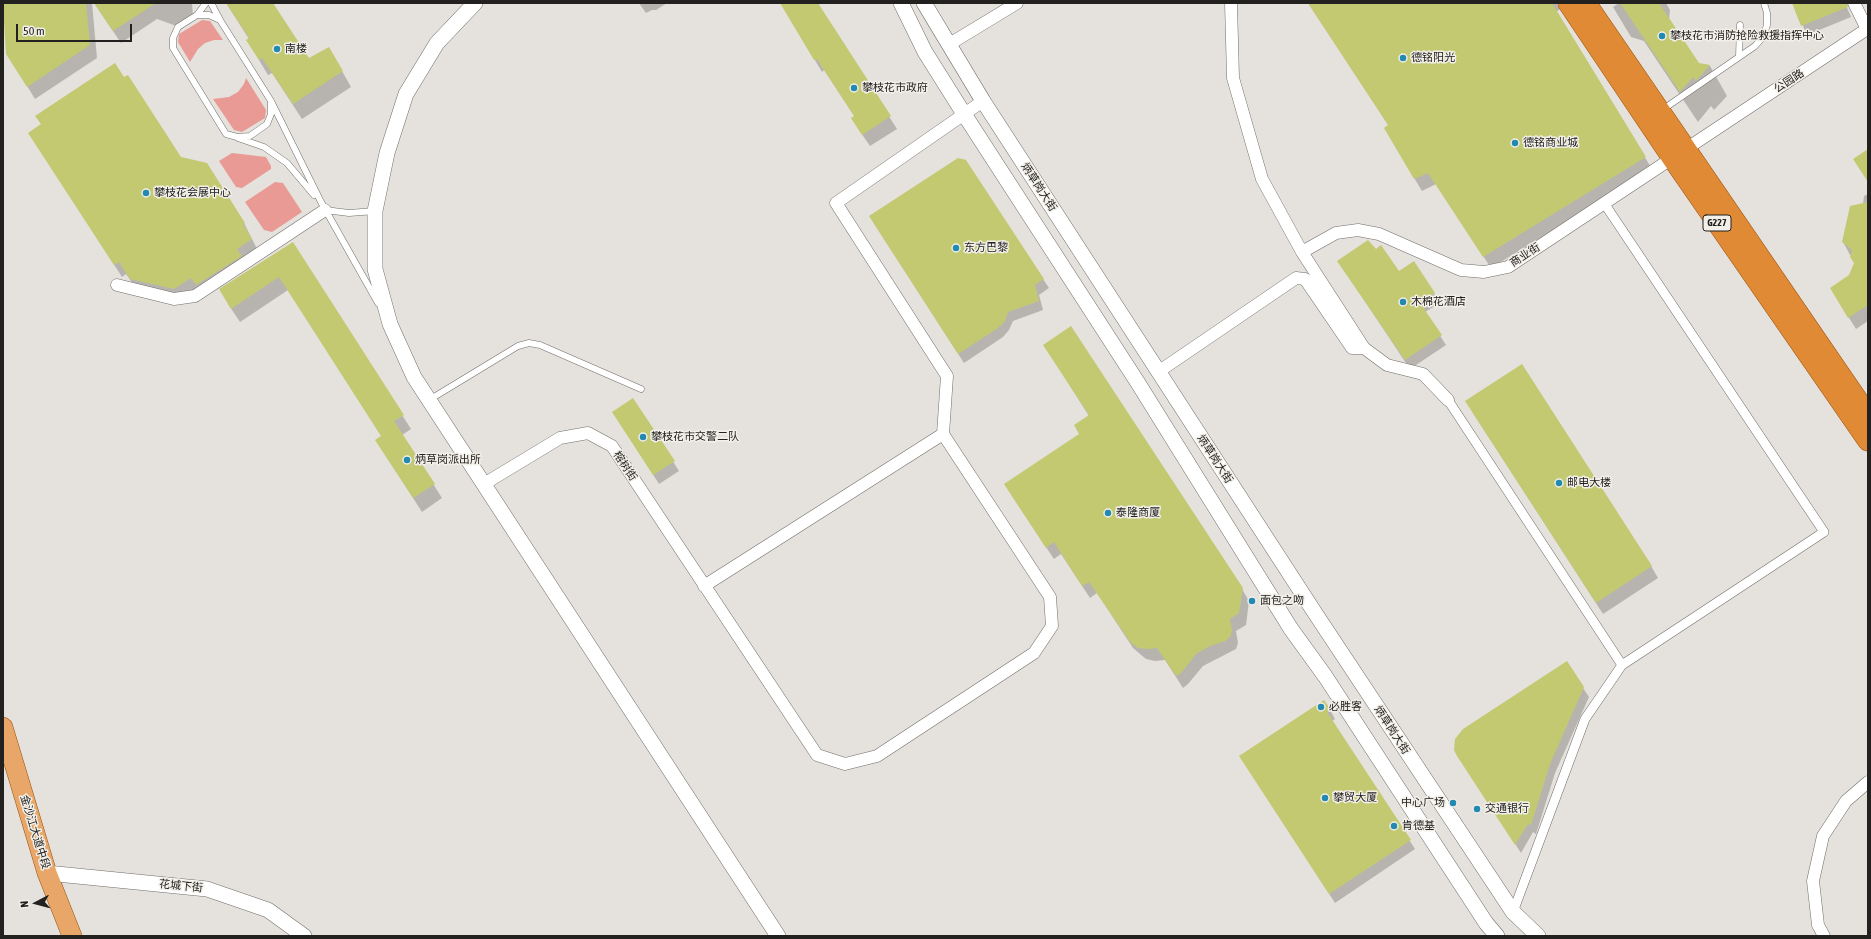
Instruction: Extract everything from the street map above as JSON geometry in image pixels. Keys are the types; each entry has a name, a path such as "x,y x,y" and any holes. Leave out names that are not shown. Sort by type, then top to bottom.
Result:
{"highway":[{"name":"G227","path":"1568,3 1653,115"},
{"name":"G227","path":"1586,3 1653,115 1868,441"},
{"name":"G227","path":"1679,154 1868,415"}],"main road":[{"name":"金沙江大道中段","path":"3,727 48,873 72,936"}],"street":[{"path":"475,3 437,43 406,94 387,152 375,211 375,269 390,324 414,377 778,936"},
{"path":"901,3 925,52 1138,383 1291,629 1324,676 1486,923 1497,936"},
{"name":"炳草岗大街","path":"924,3 983,101 1314,613 1512,912 1538,936"},
{"path":"948,45 1017,3"},
{"path":"1231,3 1233,78 1262,179 1302,252 1364,348 1387,365 1423,374 1448,400 1622,665"},
{"name":"公园路","path":"1679,154 1868,30 1854,3"},
{"path":"704,586 943,434 947,376 836,203 983,101"},
{"name":"商业街","path":"1302,252 1336,233 1358,230 1379,234 1461,270 1484,272 1508,266 1679,154"},
{"path":"1512,912 1585,719 1622,665 1824,532 1604,203"},
{"path":"116,285 174,299 195,296 323,206"},
{"path":"1158,372 1296,278 1306,279 1352,348 1364,348"},
{"name":"榕树街","path":"484,484 560,438 588,433 612,446 817,755 845,764 877,756 1034,653 1052,626 1050,597 943,434"},
{"path":"1824,936 1818,925 1813,881 1823,836 1846,801 1868,782"},
{"name":"花城下街","path":"48,873 207,889 268,910 304,936"}],"lane":[{"path":"206,3 197,15 178,27 173,38 173,48 226,134 264,147 287,164 323,206 349,213 375,211"},
{"path":"211,3 220,20 271,101 323,206 390,324"},
{"path":"1653,115 1755,46 1763,37 1767,25 1767,13 1764,3"},
{"path":"197,15 209,15 220,20"},
{"path":"1739,57 1740,25"},
{"path":"237,137 250,136 267,124 271,114 271,101"},
{"path":"429,400 518,346 529,343 540,344 641,389"}],"shaded area":[{"path":"202,20 210,21 223,40 214,40 205,43 198,49 190,62 178,42 179,34"},
{"path":"246,78 266,110 265,118 242,132 234,130 213,99 229,97 238,92 244,84"},
{"path":"232,153 266,157 271,169 242,188 236,187 219,161"},
{"path":"275,182 283,183 302,212 272,232 264,230 245,202"}],"building":[{"path":"3,3 86,3 90,45 27,87 6,54"},
{"path":"94,3 156,3 113,31"},
{"name":"南楼","path":"226,3 273,3 309,58 329,47 343,71 293,104 262,58 259,60 246,40 249,38"},
{"name":"攀枝花市政府","path":"780,3 818,3 891,116 862,135 851,118 854,116 817,59 814,60"},
{"name":"德铭商业城","path":"1308,3 1552,3 1646,157 1483,257 1428,173 1414,179 1384,128 1388,125"},
{"name":"攀枝花市消防抢险救援指挥中心","path":"1620,3 1659,3 1699,63 1710,65 1696,81 1693,77 1680,92"},
{"path":"1792,3 1847,3 1848,7 1801,26"},
{"name":"攀枝花会展中心","path":"115,63 124,77 128,75 181,157 207,163 245,223 243,224 252,239 237,249 242,256 196,285 191,278 174,289 130,279 119,262 114,265 28,133 41,124 35,116"},
{"path":"1868,149 1868,182 1853,159"},
{"name":"东方巴黎","path":"958,158 966,160 1044,279 1035,285 1039,301 1008,312 1005,321 998,328 958,354 869,216"},
{"path":"1868,202 1868,305 1848,318 1830,288 1849,275 1854,263 1850,257 1852,250 1842,242 1850,206"},
{"path":"1368,240 1376,249 1381,245 1399,271 1414,261 1435,293 1420,303 1442,335 1405,360 1337,261"},
{"path":"293,242 404,415 394,421 435,484 413,498 375,440 381,436 279,277 231,309 219,289"},
{"name":"泰隆商厦","path":"1071,326 1243,588 1239,613 1230,619 1232,630 1230,637 1225,641 1210,646 1196,654 1182,672 1176,676 1157,648 1138,648 1131,643 1089,582 1082,586 1054,542 1046,548 1004,484 1079,434 1074,425 1089,415 1043,345"},
{"name":"邮电大楼","path":"1522,364 1652,566 1596,603 1465,401"},
{"name":"攀枝花市交警二队","path":"633,398 675,461 653,475 612,412"},
{"path":"1567,661 1584,687 1550,764 1531,825 1528,824 1515,845 1457,756 1454,750 1455,739 1463,729"},
{"name":"攀贸大厦","path":"1324,700 1331,710 1327,712 1411,840 1329,894 1239,756"}],"place":[{"name":"攀枝花市消防抢险救援指挥中心","path":"1662,36"},
{"name":"南楼","path":"277,49"},
{"name":"德铭阳光","path":"1403,58"},
{"name":"攀枝花市政府","path":"854,88"},
{"name":"德铭商业城","path":"1515,143"},
{"name":"攀枝花会展中心","path":"146,193"},
{"name":"东方巴黎","path":"956,248"},
{"name":"木棉花酒店","path":"1403,302"},
{"name":"攀枝花市交警二队","path":"643,437"},
{"name":"炳草岗派出所","path":"407,460"},
{"name":"邮电大楼","path":"1559,483"},
{"name":"泰隆商厦","path":"1108,513"},
{"name":"面包之吻","path":"1252,601"},
{"name":"必胜客","path":"1321,707"},
{"name":"攀贸大厦","path":"1325,798"},
{"name":"中心广场","path":"1453,803"},
{"name":"交通银行","path":"1477,809"},
{"name":"肯德基","path":"1394,826"}]}
